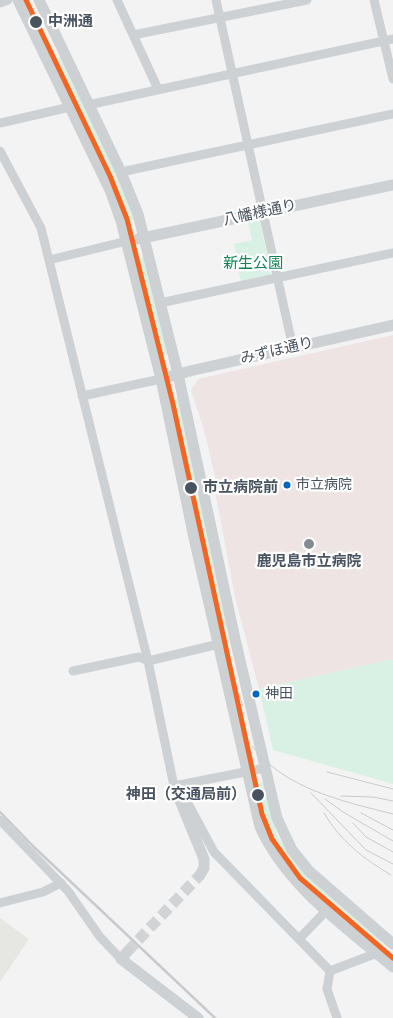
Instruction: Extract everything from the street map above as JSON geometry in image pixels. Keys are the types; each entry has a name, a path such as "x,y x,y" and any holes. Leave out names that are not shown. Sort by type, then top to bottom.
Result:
{"street":[{"path":"0,3 8,0"},
{"path":"18,0 110,190 127,241 161,379 260,827 268,845 296,882 393,967"},
{"path":"39,0 121,172 138,214 178,374 277,818 292,850 309,871 393,944"},
{"path":"117,0 158,90"},
{"path":"216,0 292,348"},
{"path":"133,35 307,0"},
{"path":"374,0 389,40 393,79"},
{"path":"88,105 389,40"},
{"path":"0,123 70,107"},
{"path":"121,172 393,114"},
{"path":"0,151 41,228 148,661 174,786 204,859 204,868 200,875"},
{"name":"八幡様通り","path":"127,241 393,185"},
{"path":"48,260 127,241"},
{"path":"160,304 393,252"},
{"name":"みずほ通り","path":"161,379 393,325"},
{"path":"82,396 161,379"},
{"path":"74,671 140,657 148,661 219,644"},
{"path":"174,786 265,768"},
{"path":"174,786 185,798 214,852 330,971"},
{"path":"0,820 4,829 61,883 100,936 198,1018"},
{"path":"0,904 43,892 61,883"},
{"path":"299,939 327,910"},
{"path":"330,971 377,954"},
{"path":"330,971 328,989 337,1018"}],"shaded area":[{"name":"鹿児島市立病院","path":"393,335 393,659 259,689 235,597 215,491 217,485 204,430 191,390 198,379"},
{"path":"0,918 29,939 0,982"}],"green space":[{"path":"61,56 123,187 135,219 127,222 53,60"},
{"name":"新生公園","path":"248,222 260,222 271,274 269,277 241,283 234,244 252,240"},
{"path":"144,257 168,354 159,356 136,259"},
{"path":"179,397 199,489 191,491 170,399"},
{"path":"200,497 229,628 220,630 192,499"},
{"path":"393,659 393,784 273,750 259,689"},
{"path":"263,782 277,835 288,852 383,940 377,946 300,879 269,838 255,784"}],"tunnel":[{"path":"127,952 200,875"}],"tram line":[{"path":"233,679 243,706"},
{"path":"252,746 265,761 298,783 335,798 393,814"},
{"path":"327,772 393,789"},
{"path":"311,793 366,850 393,864"},
{"path":"341,796 373,797 393,801"},
{"path":"325,799 343,812 393,841"},
{"path":"324,813 345,841 391,875"},
{"path":"361,813 393,830"},
{"path":"353,823 366,837 393,852"}],"railway":[{"path":"0,812 35,848 215,1018"}],"transit line":[{"path":"26,0 110,176 127,219 173,404 262,814 272,839 300,878 393,958"}],"place":[{"name":"中洲通","path":"36,22"},
{"name":"市立病院","path":"287,485"},
{"name":"市立病院前","path":"191,488"},
{"name":"鹿児島市立病院","path":"309,544"},
{"name":"神田","path":"256,694"},
{"name":"神田（交通局前）","path":"258,795"}]}
